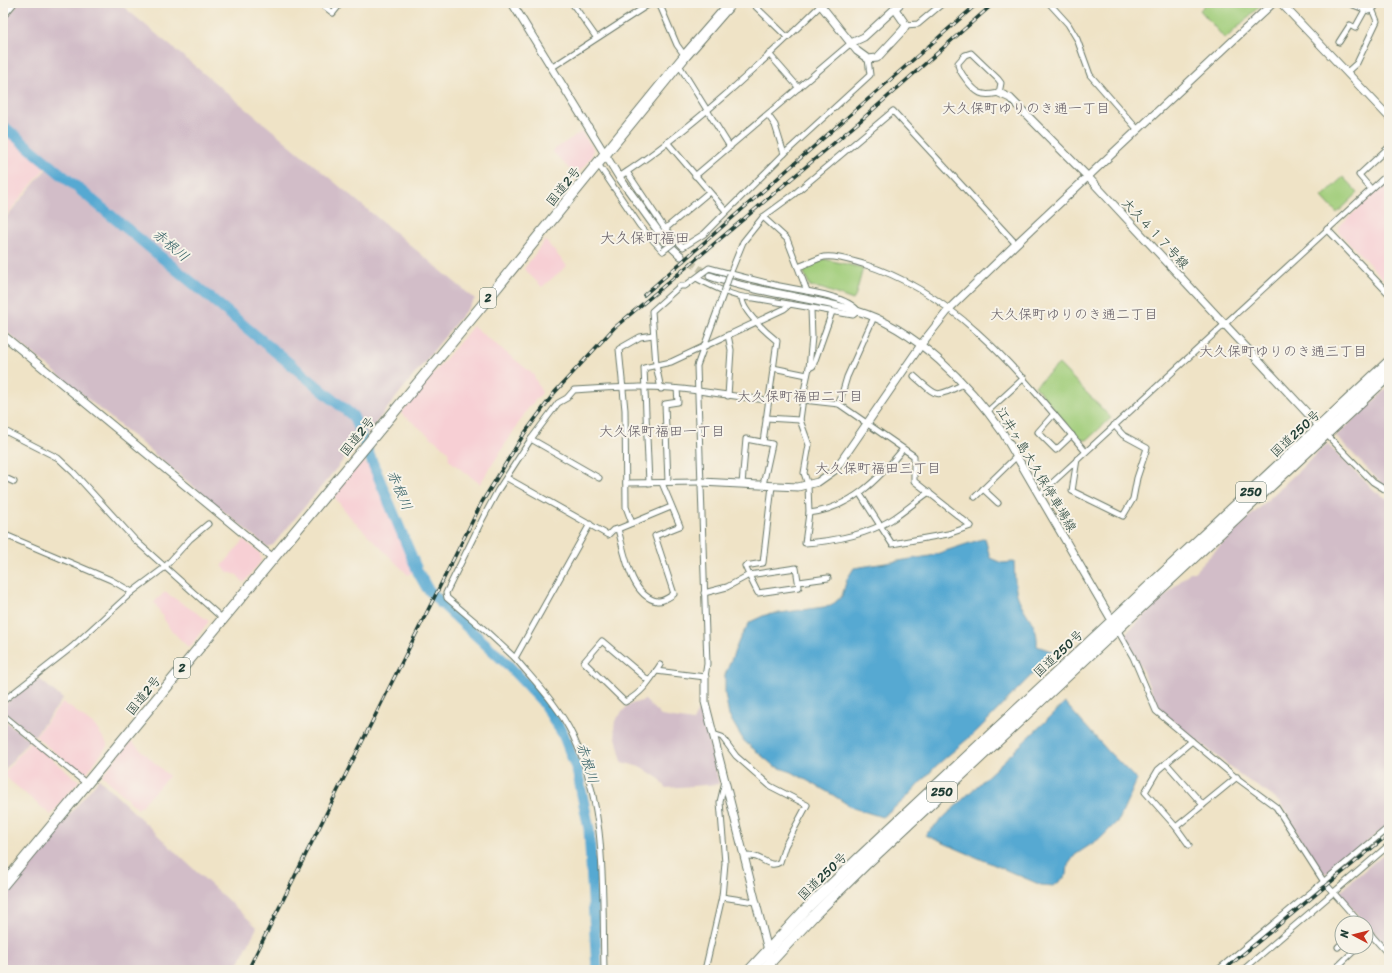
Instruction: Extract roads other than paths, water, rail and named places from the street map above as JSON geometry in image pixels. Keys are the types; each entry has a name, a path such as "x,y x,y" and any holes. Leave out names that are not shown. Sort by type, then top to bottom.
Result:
{"highway":[{"name":"国道2号","path":"3,885 88,784 606,155 682,60 731,3"},
{"name":"国道250号","path":"1323,430 1389,362"},
{"name":"国道250号","path":"750,970 767,950 861,856 1323,430 1389,374"},
{"name":"国道250号","path":"763,970 772,965 867,863 1114,624"}],"street":[{"path":"3,15 13,3"},
{"path":"320,3 333,13 341,3"},
{"path":"512,3 620,177 666,242 681,256"},
{"path":"572,3 596,37"},
{"path":"551,68 596,37 652,3"},
{"path":"659,3 677,45 694,92 707,109 730,147"},
{"path":"752,3 787,37"},
{"path":"906,25 918,24 944,3"},
{"path":"1049,3 1068,24 1074,34 1090,75 1138,130"},
{"path":"626,483 701,482 798,487 818,482 835,470 920,346 950,308 1016,244 1273,3"},
{"path":"1282,3 1389,117"},
{"path":"1348,3 1368,11 1375,7 1377,3"},
{"path":"620,177 654,154 707,109 769,54 821,4 851,43 863,57 868,59 877,58 906,25"},
{"path":"695,176 768,116 851,43 864,37 898,5 906,25"},
{"path":"1347,72 1357,63 1377,21 1372,9"},
{"path":"1339,42 1350,25 1355,28 1365,10"},
{"path":"971,53 998,79 1001,83 1000,93 980,93 959,71 958,63 965,55 971,53"},
{"path":"769,54 799,88"},
{"path":"627,172 666,229 683,247 704,234 784,154 870,75 868,59"},
{"name":"大久４１７号線","path":"1000,93 1010,98 1088,178 1323,430"},
{"path":"772,965 705,702 705,678 707,664 697,366 742,242 763,217 793,195 893,111 1016,244"},
{"path":"768,116 775,125 784,154"},
{"path":"667,142 726,211"},
{"path":"1371,189 1359,175 1389,147"},
{"path":"598,164 640,226 662,251 676,240"},
{"path":"1039,495 1224,323 1389,173"},
{"path":"666,229 709,192"},
{"path":"763,217 787,239 807,291"},
{"path":"1327,229 1389,294"},
{"path":"798,267 825,257 857,263 874,268 913,285 950,308 1024,378 1085,451"},
{"path":"661,388 656,365 652,311 680,286 685,286 709,268 777,286 826,295 854,306 858,311 853,315 742,298 724,292 696,278"},
{"name":"江井ヶ島大久保停車場線","path":"710,276 760,291 858,311 898,329 920,346 964,384 988,411 1004,433 1016,457 1114,624"},
{"path":"742,298 742,303 757,323 777,341 763,442"},
{"path":"649,483 644,368 671,362 757,323 789,305"},
{"path":"810,368 812,337 811,309"},
{"path":"832,312 813,366 810,368 807,375 800,420 809,445 804,473 808,485 809,513 805,542 834,540 880,525 891,520 928,492"},
{"path":"839,404 848,377 874,317"},
{"path":"3,335 273,558"},
{"path":"632,523 626,507 623,387 620,350 640,337 653,335"},
{"path":"728,335 731,350 728,396"},
{"path":"773,368 807,375"},
{"path":"914,376 935,394 940,395 964,384"},
{"path":"988,411 1024,378"},
{"path":"604,970 598,821 590,782 573,736 553,702 514,658 486,631 447,598 446,593 483,518 507,478 531,440 558,403 567,398 574,390 623,387 661,388 697,390 728,396 768,400"},
{"path":"618,529 628,565 637,586 647,597 657,601 662,601 674,594 655,536 680,526 672,507 665,482 665,404 678,402 677,390"},
{"path":"803,400 839,404 914,456 914,481 971,526 948,534 892,544 860,494"},
{"path":"1054,414 1038,432 1056,450 1072,435"},
{"path":"766,418 800,420"},
{"path":"1077,459 1072,491 1123,516 1133,499 1137,478 1147,448 1123,436 1114,425"},
{"path":"3,430 58,458 74,473 135,540 164,568 223,619"},
{"path":"1323,430 1373,482 1389,492"},
{"path":"531,440 599,478"},
{"path":"742,484 746,440 772,444 763,485"},
{"path":"809,513 842,503 860,494 880,477 903,449"},
{"path":"974,497 1016,457"},
{"path":"3,477 14,482"},
{"path":"507,478 608,534 613,530 672,507"},
{"path":"704,593 727,587 749,575 796,568 799,582 798,587 758,593 749,575 745,566 762,563 772,486"},
{"path":"983,489 998,503"},
{"path":"3,701 72,647 132,592 164,568 190,539 208,524"},
{"path":"514,658 590,524"},
{"path":"3,534 112,580 132,592"},
{"path":"799,582 828,578"},
{"path":"1114,624 1133,658 1156,711 1276,807 1324,882 1353,915"},
{"path":"649,681 602,641 584,662 625,702 637,696 649,681 660,666"},
{"path":"656,671 705,678"},
{"path":"3,715 88,784"},
{"path":"713,734 722,737 736,756 770,786 807,805 785,846 780,862 776,865 755,856 744,856"},
{"path":"1189,845 1176,827 1145,792 1158,770 1192,741"},
{"path":"1166,763 1203,805"},
{"path":"1176,827 1237,777"},
{"path":"705,970 722,897 725,863 720,802 725,780"},
{"path":"720,802 730,799"},
{"path":"1218,970 1389,828"},
{"path":"1243,970 1334,894 1389,845"},
{"path":"722,897 755,902"},
{"path":"1374,938 1389,955"},
{"path":"1334,970 1350,955"}],"water":[{"path":"985,538 990,558 1002,563 1014,562 1017,593 1021,604 1034,626 1037,646 1054,652 978,730 936,766 903,801 882,817 853,808 792,772 774,766 744,741 729,716 725,694 725,675 740,638 750,622 765,615 831,606 842,596 847,579 854,568 930,556"},
{"path":"1065,703 1108,751 1137,780 1119,820 1102,837 1075,855 1068,865 1067,875 1054,886 1041,885 925,835"}],"waterway":[{"name":"赤根川","path":"3,126 353,416 418,572 427,588 441,603 506,663 542,701 563,734 577,770 589,829 597,970"}],"tunnel":[{"path":"681,256 710,276"}],"railway":[{"path":"644,295 978,3"},
{"path":"248,970 482,502 524,434 555,392 614,328 859,122 994,3"},
{"path":"1224,970 1389,834"}],"district":[{"name":"大久保町ゆりのき通一丁目","path":"1026,108"},
{"name":"大久保町福田","path":"645,238"},
{"name":"大久保町ゆりのき通二丁目","path":"1074,314"},
{"name":"大久保町ゆりのき通三丁目","path":"1283,351"},
{"name":"大久保町福田二丁目","path":"800,396"},
{"name":"大久保町福田一丁目","path":"662,431"},
{"name":"大久保町福田三丁目","path":"878,468"}]}
